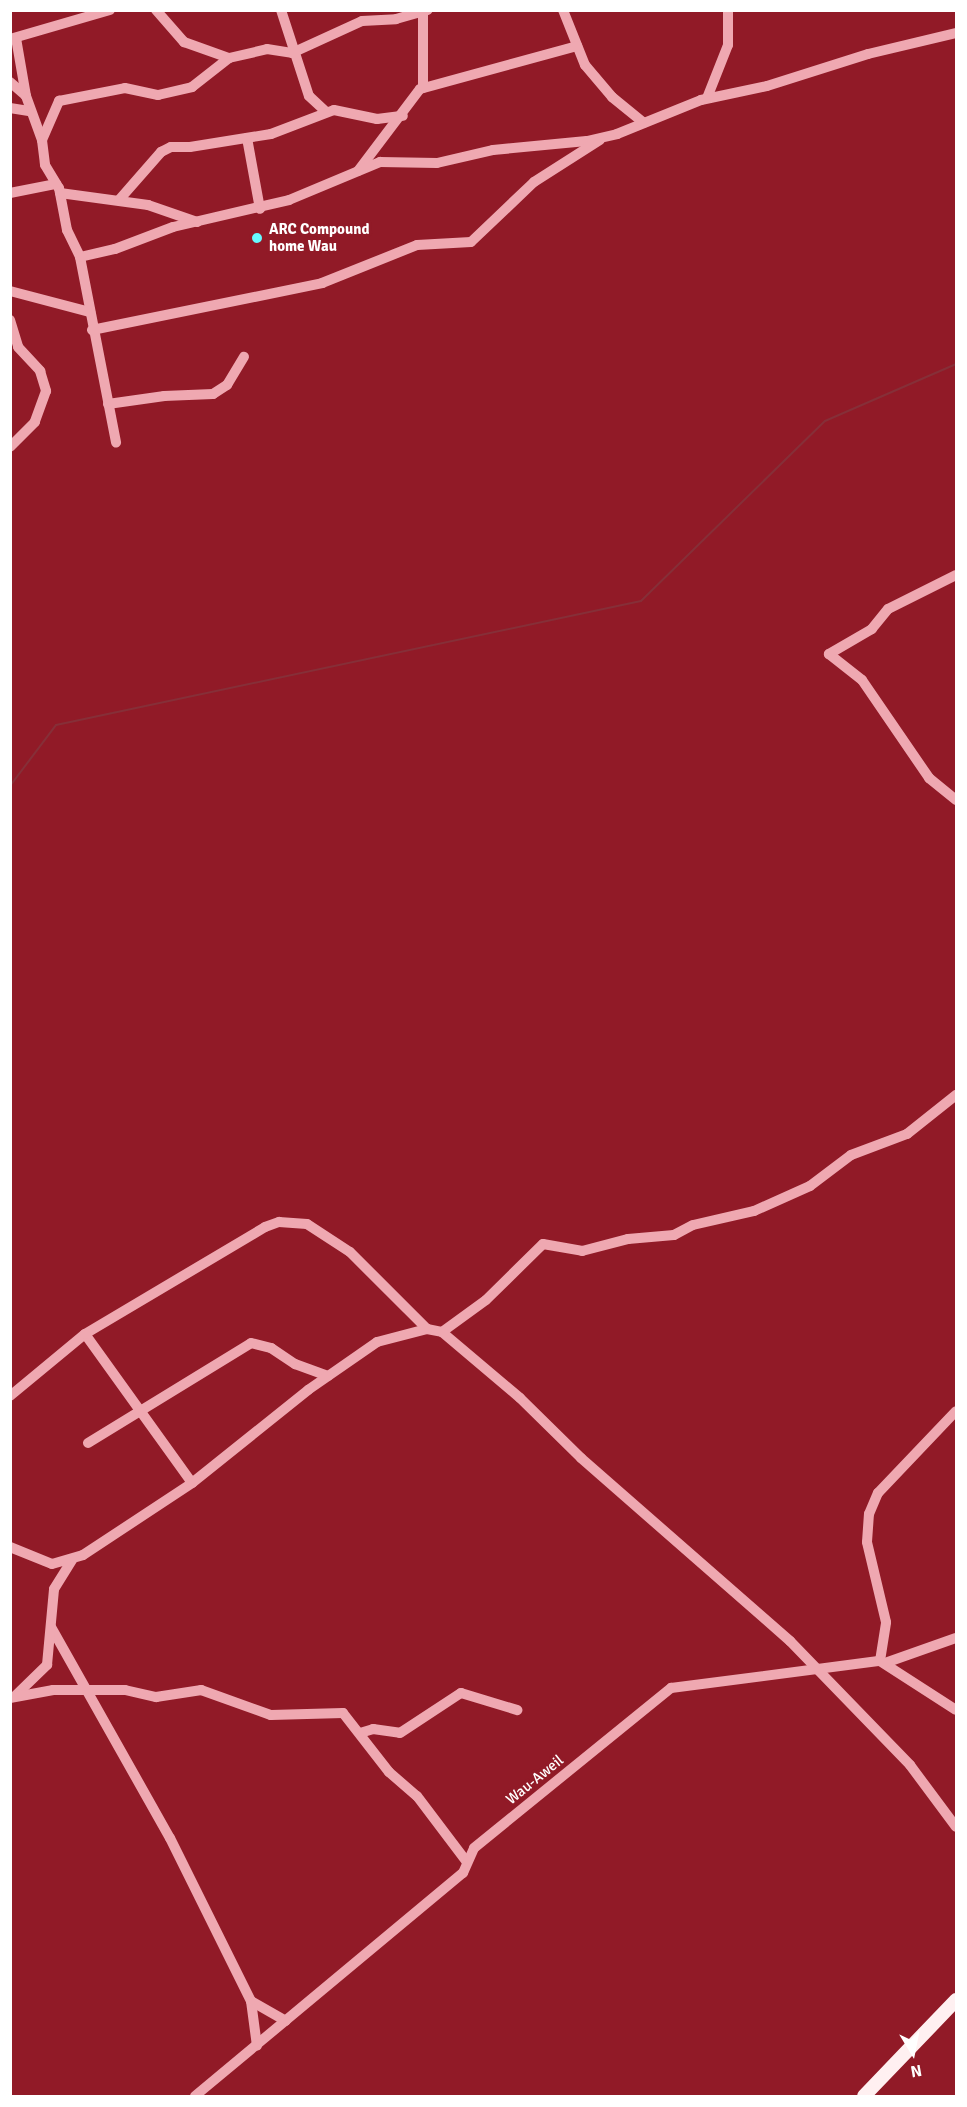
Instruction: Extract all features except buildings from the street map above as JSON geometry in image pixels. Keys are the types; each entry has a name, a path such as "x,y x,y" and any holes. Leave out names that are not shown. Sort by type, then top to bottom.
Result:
{"main road":[{"path":"864,2097 957,2000"}],"street":[{"path":"110,10 13,38 29,111 42,140 45,165 58,188 67,230 80,257 92,330 117,443"},
{"path":"156,10 184,42 229,58"},
{"path":"281,10 309,96 305,122"},
{"path":"563,10 585,64 602,87 644,123"},
{"path":"707,98 728,45 728,10"},
{"path":"42,140 59,101 125,88 159,95 192,87 229,58 267,50 285,54 295,52 362,21 424,11 423,88"},
{"path":"92,330 322,283 417,245 471,242 534,182 602,138 707,98 767,87 868,54 957,33"},
{"path":"356,173 403,116 411,98 423,88 577,46"},
{"path":"10,82 26,96"},
{"path":"309,96 326,112"},
{"path":"10,108 29,111"},
{"path":"119,200 168,148 247,138 305,122 326,112 342,110 377,119 403,116"},
{"path":"247,138 260,209"},
{"path":"80,257 197,222 260,209 387,160 437,163 493,150 602,138"},
{"path":"10,193 58,188 164,209 197,222"},
{"path":"10,291 90,312"},
{"path":"10,320 14,348 40,371 46,397 35,422 10,447"},
{"path":"108,404 164,396 213,394 227,385 244,357"},
{"path":"957,575 888,609 872,629 829,654 862,680 929,778 957,800"},
{"path":"442,1332 486,1300 543,1244 582,1251 628,1239 674,1235 693,1225 754,1211 810,1186 851,1155 907,1134 957,1095"},
{"path":"10,1396 85,1334 265,1227 293,1221 332,1238 350,1252 427,1329"},
{"path":"10,1547 40,1562 72,1560 95,1549 192,1483 328,1376 377,1342 427,1329 442,1332 790,1641 910,1765 957,1827"},
{"path":"85,1334 192,1483"},
{"path":"88,1443 142,1412 251,1343 272,1348 295,1364 328,1376"},
{"path":"956,1709 882,1662 886,1622 867,1542 869,1514 878,1493 957,1411"},
{"path":"12,1698 47,1665 54,1589 72,1560"},
{"path":"51,1627 170,1838 251,2001 257,2046"},
{"name":"Wau-Aweil","path":"195,2097 463,1873 474,1848 670,1688 882,1662 957,1638"},
{"path":"12,1698 125,1690 156,1697 201,1690 271,1715 343,1713 389,1772 417,1796 467,1862"},
{"path":"360,1733 373,1729 400,1733 461,1693 517,1710"},
{"path":"251,2001 286,2021"}],"waterway":[{"path":"10,786 56,725 641,601 825,421 956,364"}],"place":[{"name":"ARC Compound home Wau","path":"257,238"}]}
